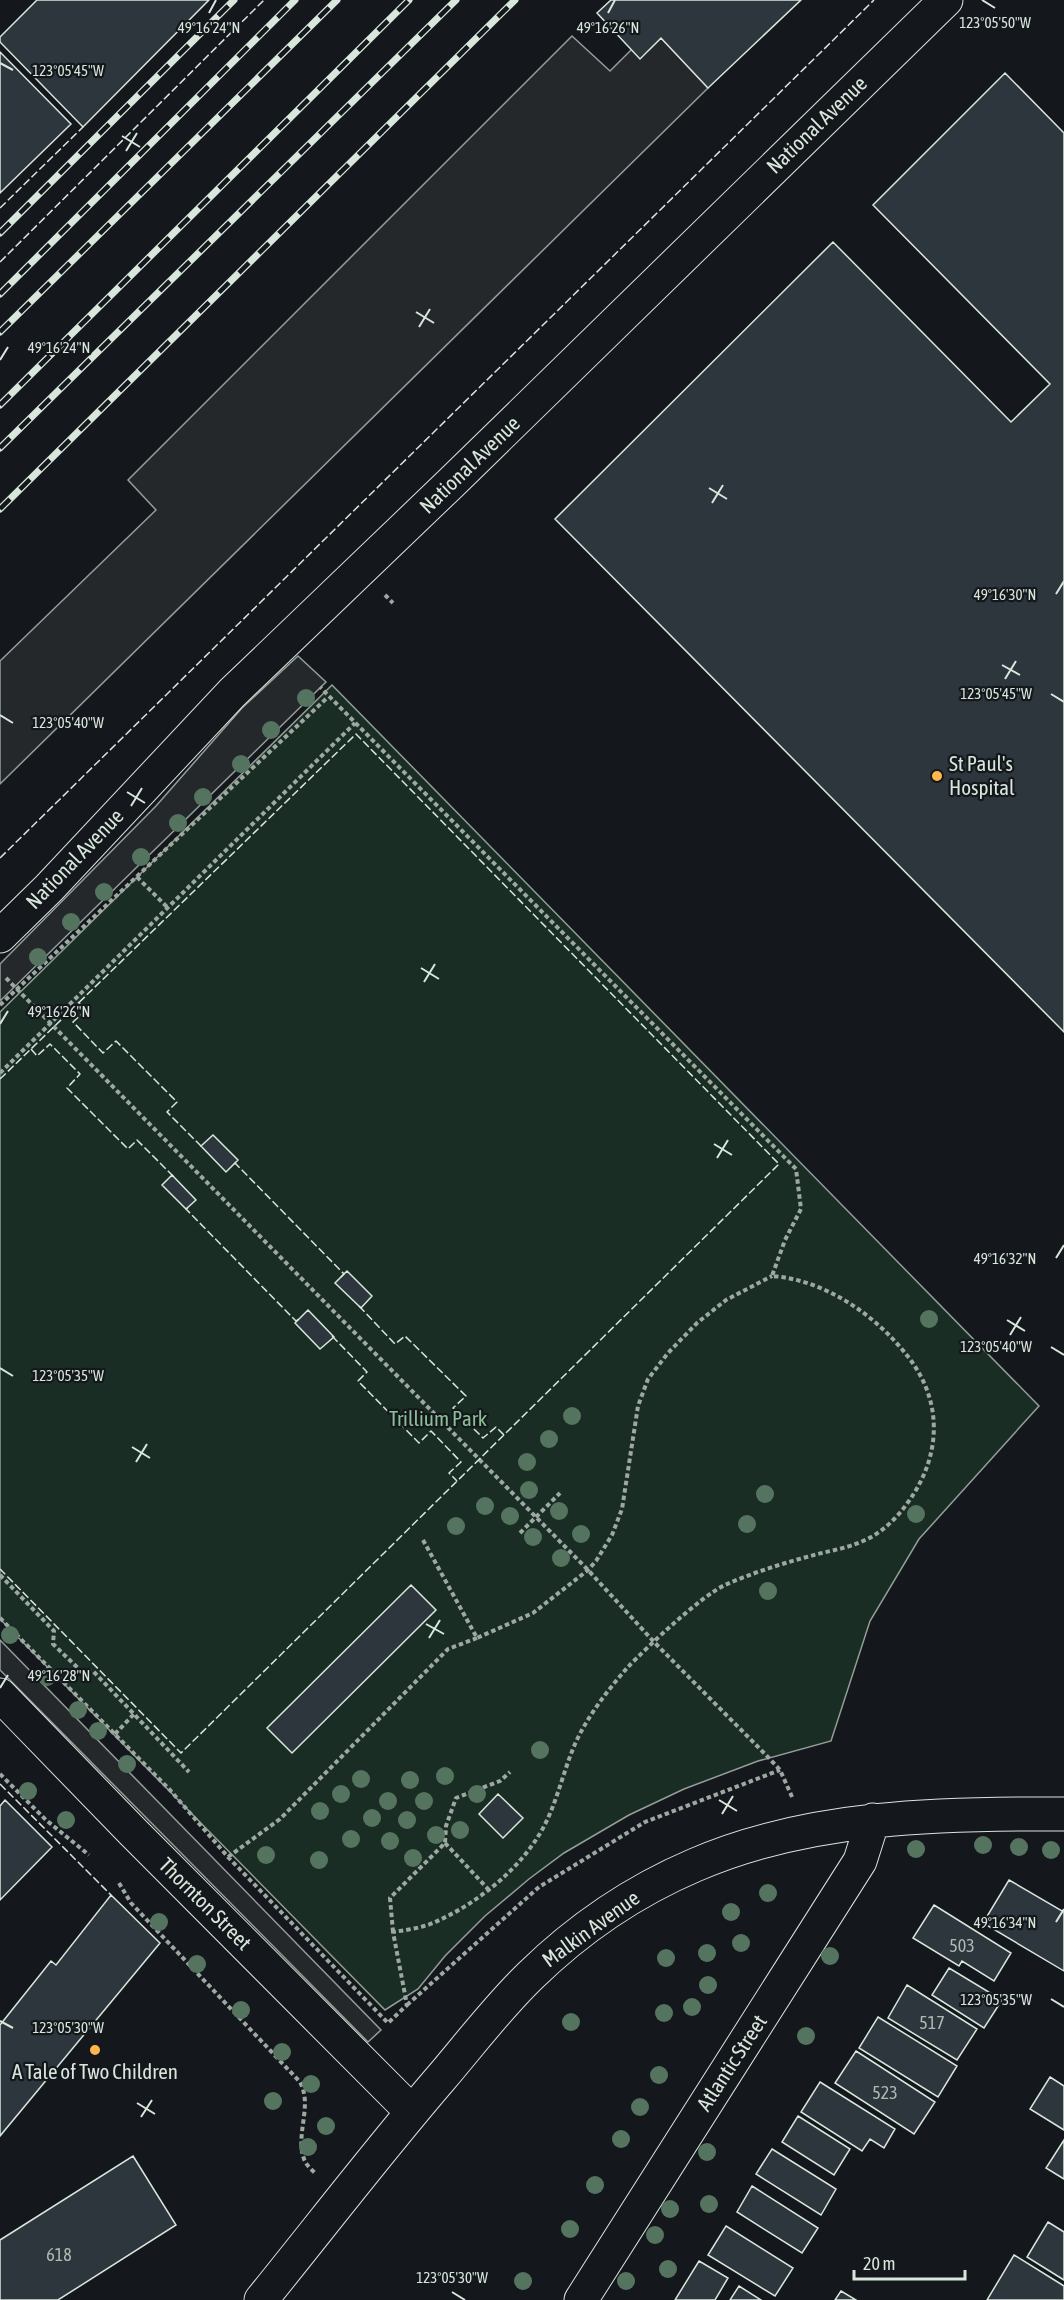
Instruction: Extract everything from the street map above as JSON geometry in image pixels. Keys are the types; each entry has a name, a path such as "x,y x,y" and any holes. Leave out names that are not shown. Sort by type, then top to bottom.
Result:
{"street":[{"name":"National Avenue","path":"0,936 49,888 232,693 946,0"},
{"name":"Thornton Street","path":"0,1695 132,1832 412,2112"},
{"name":"Malkin Avenue","path":"261,2300 412,2112 530,1976 591,1924 628,1899 666,1878 721,1855 800,1832 873,1820 1064,1814"},
{"name":"Atlantic Street","path":"581,2300 854,1872 860,1861 873,1820"}],"path":[{"path":"320,687 796,1169 801,1209 785,1240 772,1276"},
{"path":"0,1005 328,697"},
{"path":"0,1073 356,723"},
{"path":"137,877 168,908"},
{"path":"6,978 588,1570 655,1643 780,1770 793,1800"},
{"path":"228,1857 280,1819 448,1649 533,1613 588,1570 612,1535 622,1509 638,1406 648,1380 668,1353 697,1323 726,1300 772,1276 783,1277 836,1294 893,1338 918,1370 930,1399 935,1432 932,1454 925,1476 899,1515 866,1540 785,1563 723,1586 695,1607 629,1667 589,1718 575,1744 539,1835 518,1864 489,1890 463,1907 431,1924 393,1932"},
{"path":"520,1533 560,1494"},
{"path":"423,1540 477,1638"},
{"path":"0,1575 54,1631 53,1644 80,1670 93,1671 189,1772"},
{"path":"0,1618 170,1790 228,1857 388,2023 539,1887 645,1822 780,1770"},
{"path":"115,1734 134,1714"},
{"path":"407,2005 393,1932 390,1898 445,1843 446,1826 456,1798 500,1781 510,1772"},
{"path":"0,1774 46,1821 89,1855"},
{"path":"445,1843 489,1890"},
{"path":"119,1883 131,1903 300,2082 306,2093 302,2150 304,2161 339,2203"}],"green space":[{"name":"Trillium Park","path":"332,685 1039,1406 919,1539 870,1621 831,1741 758,1761 684,1789 629,1815 564,1853 485,1916 445,1956 418,1989 385,2010 0,1619 0,1012"}],"shaded area":[{"path":"572,36 610,71 632,49 640,58 661,38 708,88 0,784 0,661 156,510 128,480"},
{"path":"298,656 326,682 0,1001 0,964 156,806 242,708"},
{"path":"0,1640 381,2030 368,2042 0,1670"}],"building":[{"path":"37,0 209,0 83,127 0,42 0,37"},
{"path":"611,0 801,0 708,88 661,38 640,59 597,13"},
{"path":"0,52 71,124 0,193"},
{"name":"St Paul's Hospital","path":"1005,73 1064,133 1064,1032 555,519 833,242 1011,422 1050,384 873,205"},
{"path":"213,1135 238,1160 226,1172 201,1146"},
{"path":"172,1175 196,1200 186,1209 162,1185"},
{"path":"347,1271 372,1296 361,1308 335,1283"},
{"path":"308,1310 334,1337 320,1349 295,1323"},
{"path":"411,1585 436,1610 292,1753 267,1728"},
{"path":"498,1794 523,1818 503,1838 479,1814"},
{"path":"5,1800 52,1847 0,1900 0,1806"},
{"path":"1009,1880 1064,1912 1064,1971 983,1923"},
{"path":"111,1895 160,1943 0,2136 0,2025 51,1961 56,1965"},
{"path":"934,1905 1011,1953 994,1981 962,1961 959,1966 913,1938"},
{"path":"949,1968 1002,2000 984,2028 932,1995"},
{"path":"907,1985 977,2029 957,2060 888,2018"},
{"path":"878,2017 957,2066 938,2097 859,2048"},
{"path":"856,2051 935,2102 914,2134 835,2083"},
{"path":"1050,2077 1064,2086 1064,2130 1030,2109"},
{"path":"820,2082 895,2129 884,2148 870,2139 862,2151 801,2112"},
{"path":"798,2116 850,2149 834,2175 782,2142"},
{"path":"1064,2140 1064,2179 1046,2168"},
{"path":"772,2149 836,2189 821,2215 756,2174"},
{"path":"133,2156 176,2225 58,2300 0,2300 0,2240"},
{"path":"752,2186 818,2228 802,2253 737,2212"},
{"path":"1048,2222 1064,2232 1064,2280 1027,2257"},
{"path":"726,2226 793,2268 775,2296 708,2255"},
{"path":"1014,2255 1064,2286 1064,2300 987,2300"},
{"path":"699,2261 728,2278 715,2300 675,2300"},
{"path":"739,2286 761,2300 730,2300"},
{"path":"841,2291 856,2300 835,2300"}],"railway":[{"path":"0,233 234,0"},
{"path":"0,294 295,0"},
{"path":"0,332 337,0"},
{"path":"0,405 409,0"},
{"path":"0,448 456,0"},
{"path":"0,509 515,0"}],"fence":[{"path":"0,262 264,0"},
{"path":"0,858 874,0"},
{"path":"0,208 83,127"},
{"path":"0,1079 356,734 779,1164 181,1753 0,1569"},
{"path":"78,1002 86,1010 73,1022 103,1053 116,1041 177,1102 167,1112 202,1147"},
{"path":"31,1049 37,1056 50,1044 80,1074 67,1088 128,1149 137,1140 175,1178"},
{"path":"234,1164 344,1274 341,1277"},
{"path":"188,1208 186,1209 290,1315 296,1321 299,1319"},
{"path":"359,1306 395,1344 405,1336 466,1396 453,1408 483,1438 496,1427 504,1435"},
{"path":"332,1336 367,1372 358,1381 419,1443 431,1431 461,1462 449,1473 457,1481"},
{"path":"0,1784 111,1895"}],"place":[{"name":"St Paul's Hospital","path":"937,776"},
{"name":"A Tale of Two Children","path":"95,2050"}]}
